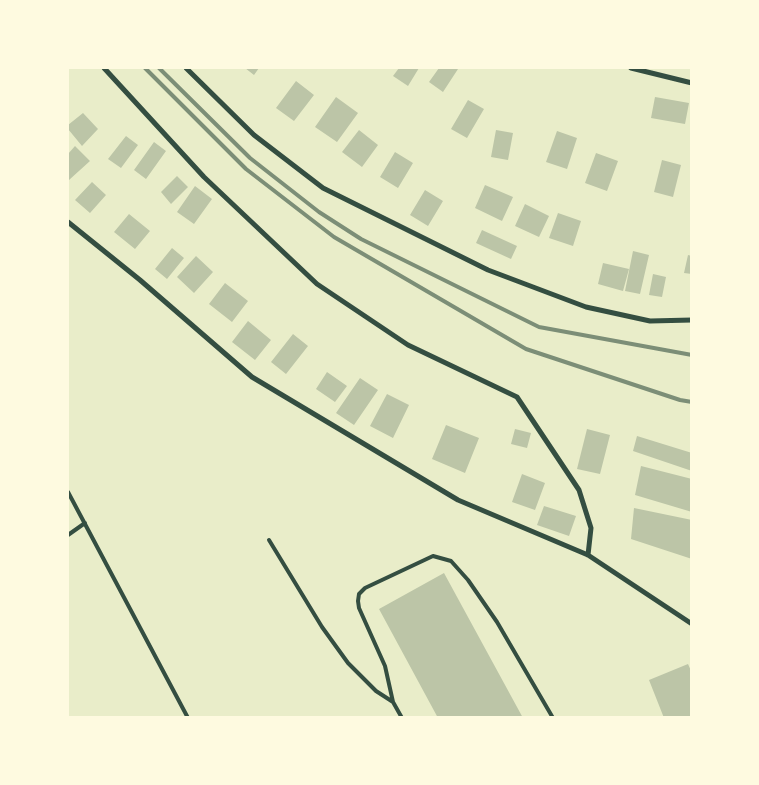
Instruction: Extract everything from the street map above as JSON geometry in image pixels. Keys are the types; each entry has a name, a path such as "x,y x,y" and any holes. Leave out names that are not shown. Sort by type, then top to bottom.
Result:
{"street":[{"path":"104,68 204,177 317,284 408,345 517,397 579,490 592,528 588,555"},
{"path":"186,68 254,135 323,188 488,270 586,307 650,320 692,320"},
{"path":"631,68 692,83"},
{"path":"68,222 140,280 252,378 458,500 588,555 692,624"}],"lane":[{"path":"68,492 188,718"},
{"path":"68,535 85,523"},
{"path":"269,540 322,627 348,663 376,692 393,702"},
{"path":"402,718 393,702 385,666 359,608 359,594 365,588 433,556 451,561 468,580 497,622 553,718"}],"building":[{"path":"245,68 259,68 254,75"},
{"path":"399,68 419,68 408,86 393,76"},
{"path":"439,68 458,69 443,92 429,82"},
{"path":"296,81 314,95 294,121 276,108"},
{"path":"336,97 358,113 337,142 315,127"},
{"path":"655,97 689,103 685,124 651,118"},
{"path":"468,100 484,109 467,138 451,129"},
{"path":"83,113 98,129 82,146 68,129 68,125"},
{"path":"359,130 378,145 362,167 342,152"},
{"path":"496,130 513,133 508,160 491,157"},
{"path":"557,131 577,138 567,169 546,162"},
{"path":"126,136 138,145 121,168 108,159"},
{"path":"154,142 166,151 146,179 134,170"},
{"path":"75,146 90,161 69,180 68,154"},
{"path":"395,152 413,163 398,188 380,177"},
{"path":"596,153 618,161 607,191 585,183"},
{"path":"662,160 681,165 673,197 654,192"},
{"path":"177,176 188,187 171,204 161,192"},
{"path":"92,182 106,195 90,213 75,200"},
{"path":"485,185 513,197 502,221 475,208"},
{"path":"195,186 212,199 194,224 177,212"},
{"path":"425,190 443,201 428,226 410,215"},
{"path":"525,204 549,216 539,237 515,226"},
{"path":"558,213 581,221 573,246 549,238"},
{"path":"129,214 150,231 135,249 114,232"},
{"path":"482,230 517,246 511,259 476,243"},
{"path":"172,248 184,258 167,279 155,269"},
{"path":"633,251 649,255 640,294 625,291"},
{"path":"688,255 692,256 692,274 684,273"},
{"path":"196,256 213,272 194,293 177,277"},
{"path":"603,263 629,269 623,291 598,284"},
{"path":"653,274 666,277 662,297 649,295"},
{"path":"225,283 248,301 232,322 209,304"},
{"path":"248,321 271,340 255,360 232,342"},
{"path":"293,334 308,346 286,374 271,362"},
{"path":"327,372 347,386 335,402 316,389"},
{"path":"360,378 378,390 354,425 336,413"},
{"path":"387,394 409,405 393,438 370,426"},
{"path":"446,425 479,438 465,473 432,459"},
{"path":"515,429 531,433 527,448 511,444"},
{"path":"587,429 610,435 600,474 577,469"},
{"path":"637,436 692,453 692,471 633,451"},
{"path":"641,466 692,479 692,512 635,495"},
{"path":"522,474 545,483 535,510 512,502"},
{"path":"544,506 576,516 569,536 537,525"},
{"path":"634,508 692,520 692,559 631,539"},
{"path":"444,573 523,718 438,718 379,609"},
{"path":"688,664 692,673 692,718 664,718 649,680"}],"railway":[{"path":"145,68 246,169 334,237 526,349 680,400 692,402"},
{"path":"159,68 250,158 319,212 361,239 539,327 692,355"}]}
